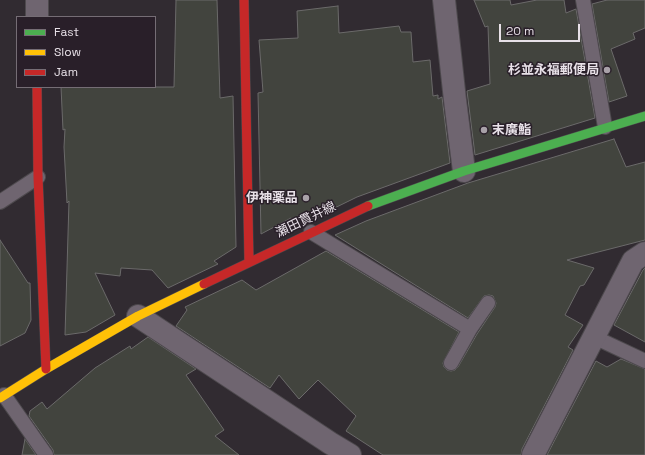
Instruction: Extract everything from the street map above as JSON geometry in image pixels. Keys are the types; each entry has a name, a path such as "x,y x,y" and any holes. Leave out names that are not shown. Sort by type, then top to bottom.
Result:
{"main road":[{"path":"244,0 249,262"},
{"path":"38,88 38,176 46,369"},
{"name":"瀬田貫井線","path":"2,396 138,316 361,208 464,171 645,116"}],"street":[{"path":"37,0 37,16"},
{"path":"444,0 454,100 464,171"},
{"path":"533,455 633,261 645,253"},
{"path":"138,316 327,449 350,455"}],"lane":[{"path":"583,0 605,127"},
{"path":"0,202 38,176"},
{"path":"311,232 470,329"},
{"path":"451,363 470,329 488,303"},
{"path":"594,337 645,361"},
{"path":"2,396 46,455"}],"building":[{"path":"176,0 217,0 220,98 233,96 236,247 214,261 218,264 168,288 152,270 121,268 120,276 95,273 115,315 86,332 65,335 69,201 67,203 64,147 65,129 63,130 61,88 174,87"},
{"path":"474,0 510,0 511,5 537,0 564,0 566,13 576,9 595,118 475,155 467,91 490,84 488,26 485,27"},
{"path":"607,0 645,0 645,28 633,33 635,39 611,49 627,96 609,102 592,4"},
{"path":"338,6 339,33 399,26 401,32 411,32 413,62 430,60 433,96 438,95 438,99 442,97 450,163 357,197 310,220 305,217 293,223 291,218 261,234 258,93 263,92 259,40 298,38 297,11"},
{"path":"614,139 626,167 645,162 645,240 567,260 594,268 584,285 580,286 565,315 583,325 568,347 573,350 522,449 521,455 383,455 346,431 356,416 318,380 299,399 279,375 270,388 176,326 187,310 185,307 242,280 256,290 326,251 459,332 443,363 447,370 455,370 495,307 496,303 493,296 484,296 468,318 335,235 366,221 468,183"},
{"path":"0,240 28,283 30,283 31,320 25,333 0,346"},
{"path":"645,268 645,342 614,325"},
{"path":"148,337 196,369 186,375 224,430 215,436 239,455 54,455 53,450 29,416 30,411 42,402 47,409 95,368 130,346 131,349"},
{"path":"621,359 645,369 645,455 547,455 596,361 607,367"},
{"path":"25,439 36,455 22,455"}],"traffic: fast":[{"path":"368,206 464,171 645,116"}],"traffic: slow":[{"path":"0,398 46,369 138,316 204,284"}],"traffic: jam":[{"path":"244,0 249,262"},
{"path":"37,88 38,177 46,369"},
{"path":"204,284 368,206"}],"place":[{"name":"杉並永福郵便局","path":"607,70"},
{"name":"末廣鮨","path":"484,130"},
{"name":"伊神薬品","path":"306,198"}]}
